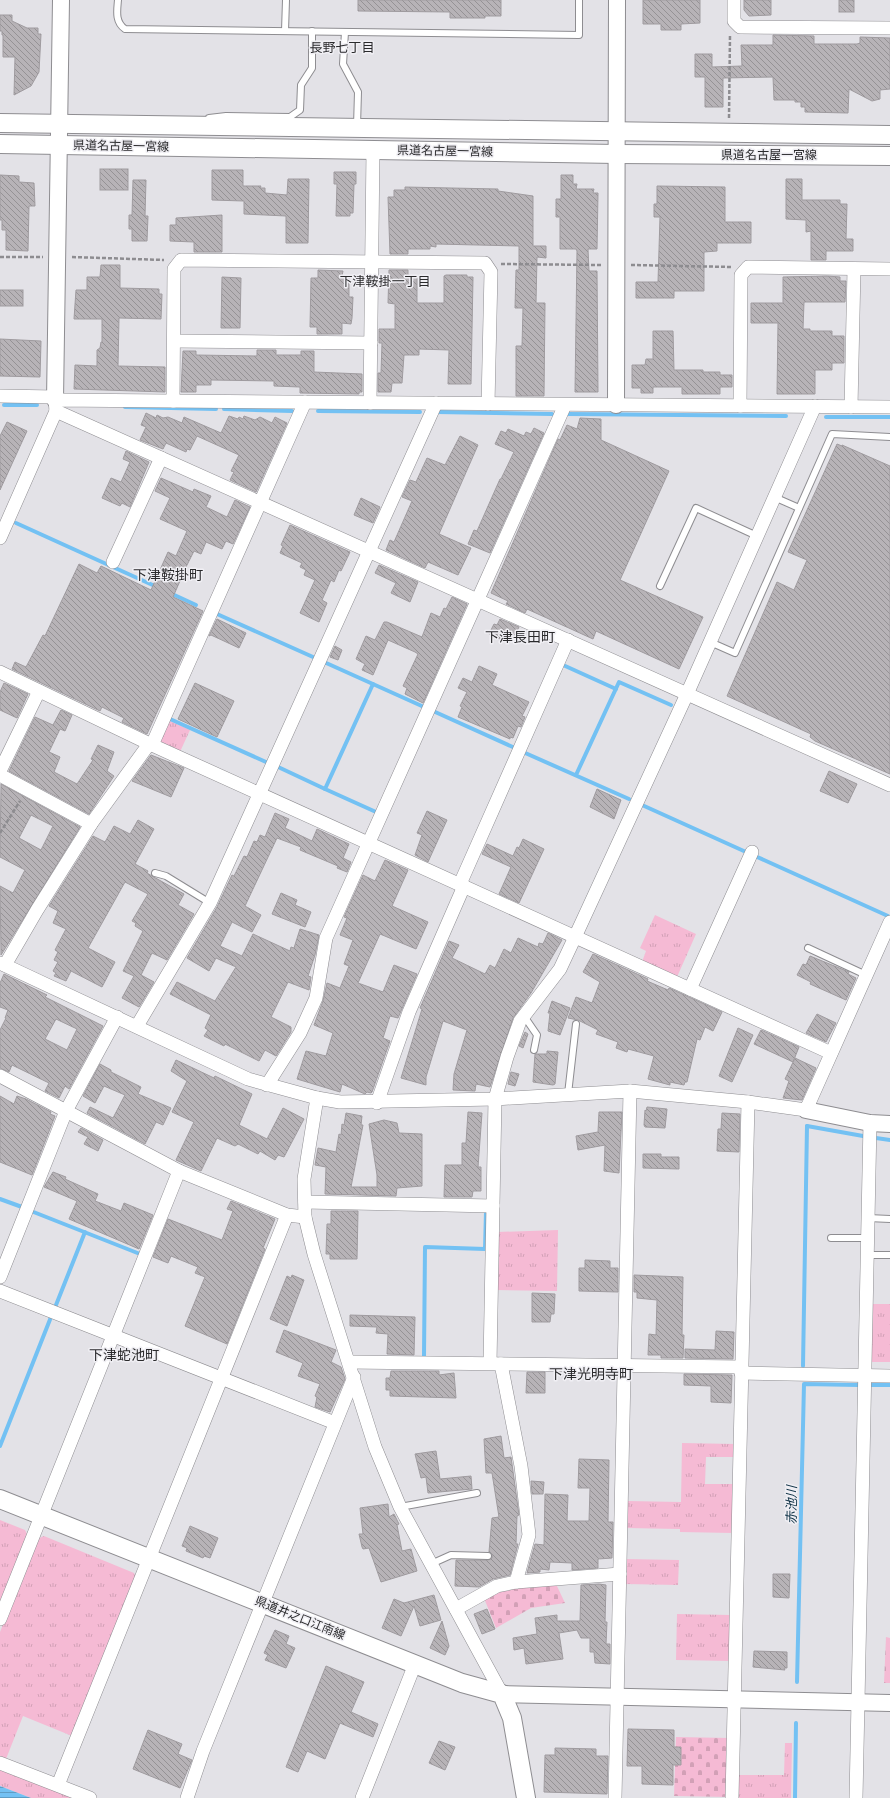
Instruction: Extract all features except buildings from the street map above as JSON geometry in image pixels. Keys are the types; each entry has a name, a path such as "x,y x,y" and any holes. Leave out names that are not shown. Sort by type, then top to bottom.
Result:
{"main road":[{"name":"県道名古屋一宮線","path":"0,123 890,135"},
{"name":"県道名古屋一宮線","path":"0,144 617,154 890,156"},
{"name":"県道井之口江南線","path":"0,1498 462,1683 502,1694"},
{"path":"502,1694 512,1718 526,1798"}],"street":[{"path":"0,538 56,402 61,0"},
{"path":"616,405 617,0"},
{"path":"734,0 734,21 740,27 890,28"},
{"path":"370,403 373,150"},
{"path":"173,401 174,270 181,260 485,263 491,272 488,404"},
{"path":"740,406 741,275 748,267 890,269"},
{"path":"851,407 854,269"},
{"path":"174,341 371,342"},
{"path":"0,396 56,402 173,401 890,407"},
{"path":"56,402 161,458 890,785"},
{"path":"305,402 150,744 90,824 2,966 137,1026 248,1078 267,1085 317,1098 340,1102 377,1103 630,1092 748,1102 806,1110 870,1123 890,1124"},
{"path":"137,1026 210,903 258,793 436,403"},
{"path":"267,1085 300,1033 316,998 326,938 565,405"},
{"path":"516,1582 529,1535 522,1466 496,1364 493,1206 495,1099 507,1057 520,1021 560,969 687,694 815,406"},
{"path":"113,562 161,458"},
{"path":"377,1103 409,1012 568,640"},
{"path":"0,672 150,744 831,1053"},
{"path":"0,771 39,691"},
{"path":"0,776 90,824"},
{"path":"690,989 752,852"},
{"path":"806,1110 889,925"},
{"path":"0,1277 66,1111 117,1017"},
{"path":"0,1076 179,1171 287,1215 305,1217"},
{"path":"615,1798 630,1092"},
{"path":"317,1098 304,1179 305,1217 314,1254 376,1447 400,1507 502,1694 890,1703"},
{"path":"732,1798 733,1699 748,1102"},
{"path":"856,1798 870,1123"},
{"path":"0,1619 179,1171"},
{"path":"304,1202 493,1206"},
{"path":"58,1786 287,1215"},
{"path":"0,1291 335,1423"},
{"path":"349,1362 625,1365 890,1376"},
{"path":"187,1798 203,1751 354,1377"},
{"path":"456,1609 497,1586 516,1582 620,1574"},
{"path":"362,1798 415,1664"},
{"path":"0,1763 90,1798"}],"lane":[{"path":"118,0 118,21 119,25 125,29 579,35 579,0"},
{"path":"285,31 286,0"},
{"path":"158,125 226,116 290,117 297,113 300,110 302,85 312,68 312,32"},
{"path":"345,32 343,64 358,92 357,128"},
{"path":"710,642 735,653 832,434 890,437"},
{"path":"774,497 799,508"},
{"path":"660,586 696,508 757,536"},
{"path":"155,873 166,876 210,903"},
{"path":"808,948 866,975"},
{"path":"524,1016 537,1035 534,1050"},
{"path":"568,1094 576,1024"},
{"path":"868,1218 890,1219"},
{"path":"831,1238 868,1238"},
{"path":"868,1255 890,1255"},
{"path":"400,1507 477,1493"},
{"path":"431,1564 451,1555 488,1556"}],"path":[{"path":"729,119 729,38 734,21"},
{"path":"0,257 44,257"},
{"path":"72,257 181,260"},
{"path":"485,263 602,265"},
{"path":"630,265 748,267"},
{"path":"0,833 27,790"}],"green space":[{"path":"168,720 190,730 179,754 161,745 159,739"},
{"path":"655,915 696,934 677,977 642,962 646,951 640,948"},
{"path":"558,1230 557,1291 496,1290 497,1232"},
{"path":"872,1304 890,1304 890,1362 872,1362"},
{"path":"682,1443 736,1444 735,1457 706,1457 705,1484 735,1484 733,1533 680,1532 680,1529 626,1528 627,1501 681,1502"},
{"path":"0,1520 25,1530 28,1536 0,1607"},
{"path":"44,1536 134,1573 136,1578 72,1736 23,1716 6,1759 0,1757 0,1632 37,1539"},
{"path":"625,1559 679,1560 678,1585 625,1584"},
{"path":"556,1584 565,1603 531,1608 496,1628 484,1598 500,1589"},
{"path":"677,1614 731,1615 730,1661 676,1660"},
{"path":"886,1637 890,1638 890,1683 884,1683"},
{"path":"676,1737 730,1738 729,1797 674,1796"},
{"path":"785,1743 792,1743 791,1798 737,1798 738,1775 784,1775"},
{"path":"0,1768 79,1798 31,1798 0,1786"}],"water":[{"path":"0,1786 31,1798 0,1798"}],"waterway":[{"path":"4,405 37,405"},
{"path":"125,407 216,409"},
{"path":"224,409 292,411"},
{"path":"318,411 420,412"},
{"path":"437,412 552,414"},
{"path":"568,414 786,416"},
{"path":"826,417 890,417"},
{"path":"16,523 157,587"},
{"path":"170,593 196,605"},
{"path":"217,614 313,657"},
{"path":"324,662 424,707"},
{"path":"563,665 616,689"},
{"path":"576,775 619,682 671,705"},
{"path":"373,684 325,789 376,812"},
{"path":"433,711 515,748"},
{"path":"170,719 266,762"},
{"path":"523,752 629,799"},
{"path":"276,766 325,789"},
{"path":"642,805 746,852"},
{"path":"755,856 888,916"},
{"path":"807,1126 863,1136"},
{"path":"803,1366 807,1126"},
{"path":"876,1138 890,1140"},
{"path":"0,1199 22,1207"},
{"path":"31,1211 140,1254"},
{"path":"424,1356 425,1247 485,1249 486,1212"},
{"path":"56,1305 85,1232"},
{"path":"0,1446 51,1317"},
{"name":"赤池川","path":"797,1682 804,1384 858,1385"},
{"name":"赤池川","path":"871,1385 890,1385"},
{"name":"赤池川","path":"795,1798 796,1723"}],"district":[{"name":"長野七丁目","path":"342,47"},
{"name":"下津鞍掛一丁目","path":"385,281"},
{"name":"下津鞍掛町","path":"168,575"},
{"name":"下津長田町","path":"520,637"},
{"name":"下津蛇池町","path":"124,1355"},
{"name":"下津光明寺町","path":"591,1374"}]}
